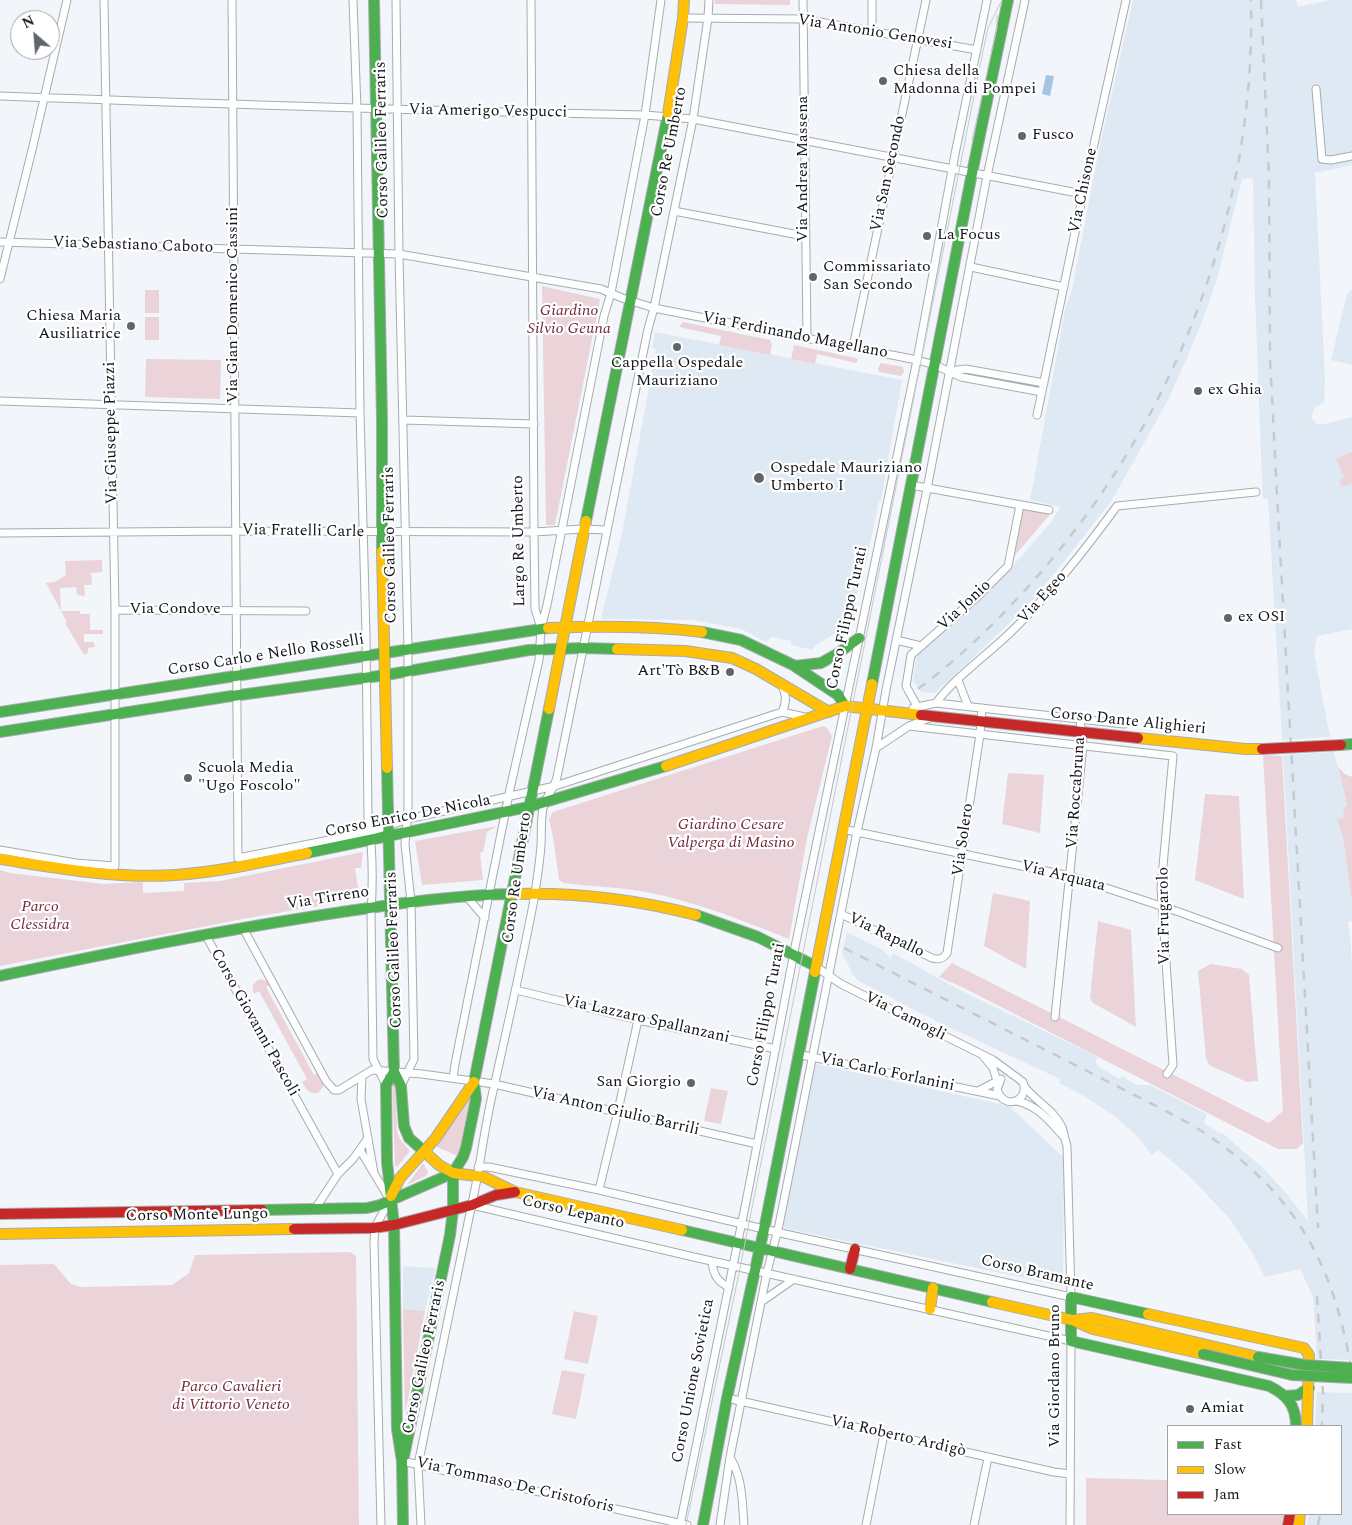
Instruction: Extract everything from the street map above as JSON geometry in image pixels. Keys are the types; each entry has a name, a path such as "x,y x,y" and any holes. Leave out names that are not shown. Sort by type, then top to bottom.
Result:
{"main road":[{"name":"Corso Galileo Ferraris","path":"374,0 382,419 382,533 394,1072"},
{"path":"702,1525 727,1398 764,1229 972,173 1008,0"},
{"name":"Corso Re Umberto","path":"630,301 667,117 683,18 683,1"},
{"path":"564,627 630,301"},
{"name":"Corso Carlo e Nello Rosselli","path":"0,712 541,628 589,626 676,629 717,634 741,640 795,666 838,695 846,706"},
{"name":"Corso Re Umberto","path":"453,1173 464,1157 476,1099 474,1082 564,627"},
{"path":"795,666 821,663 860,638"},
{"name":"Corso Carlo e Nello Rosselli","path":"0,732 236,695 367,678 540,649 560,648 685,651 732,658 781,682 829,712"},
{"path":"829,712 846,706 866,709"},
{"name":"Corso Dante Alighieri","path":"866,709 1245,749 1352,744"},
{"name":"Corso Enrico De Nicola","path":"0,859 65,870 104,874 174,875 239,867 371,836 389,837 406,834 545,803 829,712"},
{"name":"Via Tirreno","path":"0,976 205,934 390,905 489,895 535,893 608,898 661,907 709,919 762,939 815,966"},
{"path":"386,1085 394,1072"},
{"path":"394,1072 401,1086 405,1131 409,1138 439,1165 453,1173 478,1171"},
{"path":"390,1200 401,1177 440,1133 462,1095 474,1082"},
{"name":"Corso Galileo Ferraris","path":"386,1085 387,1162 394,1225 397,1430 402,1461 403,1525"},
{"name":"Corso Lepanto","path":"478,1171 516,1192 760,1248"},
{"name":"Corso Galileo Ferraris","path":"402,1461 450,1235 453,1210 453,1173"},
{"name":"Corso Monte Lungo","path":"0,1214 367,1208 453,1173"},
{"name":"Corso Lepanto","path":"472,1205 496,1195 516,1192"},
{"name":"Corso Monte Lungo","path":"0,1234 375,1227 394,1225 472,1205"},
{"path":"760,1248 1072,1320 1092,1329 1284,1363 1315,1367 1352,1368"},
{"path":"850,1269 855,1249"},
{"path":"930,1309 933,1288"},
{"name":"Via Giordano Bruno","path":"1071,1297 1071,1341"},
{"name":"Corso Bramante","path":"1071,1297 1304,1348 1309,1355 1309,1388"},
{"path":"1071,1341 1268,1386 1286,1396 1295,1410 1296,1425"},
{"path":"1202,1349 1292,1374 1352,1378"},
{"path":"1286,1396 1298,1395 1309,1388"},
{"path":"1307,1425 1309,1388"}],"street":[{"path":"0,279 67,0"},
{"name":"Via Giuseppe Piazzi","path":"0,850 76,863 116,866 114,532 104,0"},
{"name":"Via Gian Domenico Cassini","path":"232,0 238,858"},
{"name":"Corso Galileo Ferraris","path":"353,0 360,413 367,678 368,818 371,836 373,894 373,1059 386,1085"},
{"name":"Corso Galileo Ferraris","path":"396,0 399,254 408,649 408,819 406,844 411,902 414,1058 401,1086"},
{"name":"Largo Re Umberto","path":"531,0 535,609 541,628"},
{"name":"Corso Re Umberto","path":"611,293 645,115 661,0"},
{"name":"Corso Re Umberto","path":"654,308 693,119 709,0"},
{"name":"Via Andrea Massena","path":"803,0 804,236 807,338"},
{"path":"872,0 872,32"},
{"name":"Via San Secondo","path":"853,348 926,0"},
{"name":"Corso Filippo Turati","path":"738,1242 794,954 918,360 953,169 987,0"},
{"path":"720,1525 741,1401 813,1057 857,832 876,748 971,267 987,176 1025,0"},
{"name":"Via Chisone","path":"1037,414 1126,0"},
{"name":"Via Antonio Genovesi","path":"683,18 803,19 977,50"},
{"path":"1316,89 1322,159 1330,160 1352,156"},
{"name":"Via Amerigo Vespucci","path":"0,96 356,109 645,115 693,119 972,173"},
{"path":"972,173 1083,194"},
{"path":"674,211 804,236"},
{"name":"Via Sebastiano Caboto","path":"0,242 399,254 534,277"},
{"path":"971,267 1064,287"},
{"path":"534,277 601,289 630,301 654,308 648,325 606,530 589,626"},
{"name":"Largo Re Umberto","path":"541,628 604,316 611,293"},
{"name":"Via Ferdinando Magellano","path":"654,308 918,360 935,365 961,377 1042,392"},
{"path":"950,371 966,369 1044,383"},
{"path":"0,401 360,413"},
{"path":"404,420 534,424"},
{"path":"911,485 1049,510"},
{"name":"Via Egeo","path":"936,703 1038,604 1080,555 1117,506 1256,492"},
{"name":"Via Jonio","path":"917,706 906,686 911,655 978,596 1008,566 1020,505"},
{"name":"Via Fratelli Carle","path":"0,533 235,531 405,533 606,530"},
{"name":"Via Condove","path":"115,610 236,610"},
{"path":"236,610 306,611"},
{"name":"Corso Re Umberto","path":"478,1171 494,1084 516,990 535,893 541,844 540,826 545,803 555,786 589,626"},
{"name":"Corso Re Umberto","path":"454,1078 455,1064 508,798 540,649 541,628"},
{"path":"896,640 921,646"},
{"path":"958,680 968,706"},
{"path":"781,682 786,694 786,701 782,712"},
{"name":"Corso Dante Alighieri","path":"902,713 917,706 936,703 1124,724"},
{"name":"Via Solero","path":"932,958 942,958 947,953 963,854 982,708"},
{"name":"Corso Enrico De Nicola","path":"238,858 371,836 388,826 408,819 555,786 782,712 811,718"},
{"path":"902,713 928,728"},
{"path":"876,748 909,726 934,716"},
{"name":"Via Roccabruna","path":"1055,1016 1083,746 1080,719"},
{"name":"Corso Dante Alighieri","path":"909,726 1173,756"},
{"name":"Via Frugarolo","path":"1167,1074 1173,1065 1161,888 1173,756"},
{"name":"Via Arquata","path":"842,829 1070,876 1278,948"},
{"name":"Corso Re Umberto","path":"467,897 485,918"},
{"name":"Via Rapallo","path":"841,914 932,958"},
{"path":"243,928 331,1089 336,1091 372,1070 378,1070"},
{"name":"Corso Giovanni Pascoli","path":"205,934 338,1174"},
{"name":"Via Tirreno","path":"815,966 829,976"},
{"name":"Via Camogli","path":"829,976 841,984 993,1060 1014,1075"},
{"name":"Via Lazzaro Spallanzani","path":"516,990 638,1020 776,1049"},
{"path":"598,1190 618,1113 638,1020"},
{"name":"Via Carlo Forlanini","path":"798,1054 1000,1096"},
{"path":"982,1055 993,1068 999,1082"},
{"name":"Via Anton Giulio Barrili","path":"378,1070 494,1084 756,1144"},
{"path":"1017,1101 1023,1094 1024,1086 1020,1078 1014,1075 1007,1075 999,1082 997,1089 1000,1096 1009,1102 1017,1101 1033,1106 1065,1138"},
{"path":"362,1076 360,1099 374,1173"},
{"name":"Via Carlo Forlanini","path":"978,1091 999,1082"},
{"name":"Via Giordano Bruno","path":"1024,1086 1055,1117 1061,1126 1065,1138 1068,1153 1071,1297"},
{"path":"315,1209 338,1174 353,1159 368,1138"},
{"path":"360,1150 390,1200"},
{"name":"Corso Lepanto","path":"478,1171 490,1167 764,1229"},
{"name":"Corso Galileo Ferraris","path":"421,1525 418,1465 478,1171"},
{"name":"Corso Galileo Ferraris","path":"381,1525 374,1242 375,1227 390,1200"},
{"name":"Corso Lepanto","path":"472,1205 755,1270"},
{"name":"Corso Bramante","path":"764,1229 1071,1297"},
{"name":"Corso Unione Sovietica","path":"683,1524 738,1242"},
{"path":"712,1261 714,1274 718,1280 729,1287"},
{"path":"755,1270 1071,1341"},
{"path":"761,1302 794,1278"},
{"name":"Via Giordano Bruno","path":"1070,1525 1071,1341"},
{"name":"Via Roberto Ardigò","path":"727,1398 988,1458 1070,1474"},
{"path":"866,1525 884,1434"},
{"path":"730,1457 742,1486 744,1525"},
{"path":"974,1525 988,1458"},
{"name":"Via Tommaso De Cristoforis","path":"402,1461 683,1524"}],"shaded area":[{"path":"1133,0 1296,0 1298,7 1330,0 1352,0 1352,165 1315,173 1325,379 1324,403 1315,407 1311,417 1316,424 1325,424 1352,417 1352,629 1317,636 1314,653 1330,737 1282,740 1268,499 1263,499 1262,482 1255,297 1253,178 1242,179 1217,279 1187,358 1167,402 1112,500 1027,606 935,693 921,692 913,681 917,653 968,610 1011,568 1052,521 1060,507 1030,500 1065,310 1072,289 1099,150"},
{"path":"1352,289 1352,365 1331,360 1347,294"},
{"name":"Ospedale Mauriziano Umberto I","path":"655,332 902,380 881,501 879,501 866,565 859,582 852,624 849,624 814,647 813,650 791,645 791,641 771,637 766,642 741,629 693,620 601,619 621,539 656,349 652,348"},
{"path":"1334,752 1347,805 1344,817 1337,819 1343,838 1352,901 1352,921 1348,922 1352,968 1352,1360 1317,1359 1313,1297 1300,1269 1265,1277 1253,1254 1229,1218 1191,1178 1159,1150 1152,1155 1135,1134 1113,1115 1084,1096 1059,1083 1060,1079 936,1021 859,981 853,975 842,953 847,932 883,950 890,958 893,953 958,989 1098,1057 1096,1060 1097,1066 1120,1079 1122,1076 1137,1085 1150,1085 1207,1114 1204,1123 1220,1134 1222,1133 1263,1168 1308,1221 1283,755"},
{"path":"812,1063 1009,1106 1064,1158 1063,1286 783,1228"},
{"path":"403,1266 436,1268 425,1311 403,1309"},
{"path":"1317,1392 1352,1393 1352,1525 1307,1525 1309,1515 1342,1515 1342,1425 1315,1425"}],"green space":[{"path":"715,0 790,0 790,5 715,4"},
{"name":"Giardino Silvio Geuna","path":"542,286 600,299 555,525 546,525"},
{"path":"145,290 159,290 159,313 145,313"},
{"path":"145,317 159,317 159,340 145,340"},
{"path":"683,322 770,340 772,344 770,355 719,345 721,336 679,327"},
{"path":"794,345 858,360 856,363 817,354 815,364 791,359"},
{"path":"146,359 221,360 220,399 145,397"},
{"path":"881,363 903,367 904,372 901,376 879,372 878,368"},
{"path":"1352,452 1352,483 1342,487 1339,480 1344,477 1336,459"},
{"path":"1022,507 1052,512 1011,560"},
{"path":"102,560 102,572 91,573 92,585 84,585 85,596 77,595 76,587 60,588 61,611 46,583 55,582 66,575 65,561"},
{"path":"61,611 80,611 80,614 90,614 90,630 103,630 103,634 84,634 84,642 94,642 95,647 88,648 88,653 84,655 65,623 67,622"},
{"name":"Giardino Cesare Valperga di Masino","path":"823,726 826,727 832,736 807,838 789,939 721,913 669,897 630,889 564,883 559,880 549,819 553,812"},
{"path":"1263,755 1282,756 1303,1143 1297,1149 1278,1149 964,988 939,977 952,963 1269,1123 1283,1111"},
{"path":"1338,767 1345,774 1352,777 1352,901 1343,838 1337,819 1344,817 1343,810 1347,805"},
{"path":"1008,773 1044,775 1040,833 1002,824"},
{"path":"1205,794 1239,796 1244,899 1195,880"},
{"path":"497,826 487,832 483,852 480,853 483,880 422,885 415,841"},
{"name":"Parco Clessidra","path":"363,852 361,868 355,868 360,899 248,918 0,966 0,870 10,873 104,884 143,882 143,893 184,891 184,883 220,881"},
{"path":"993,893 1030,901 1026,969 984,946"},
{"path":"1098,921 1131,930 1136,1027 1093,1003 1090,997"},
{"path":"1211,964 1242,969 1249,975 1258,1081 1247,1082 1209,1065 1206,1058 1198,971"},
{"path":"260,979 269,982 271,985 266,987 314,1075 320,1072 323,1079 323,1087 318,1093 310,1092 305,1087 302,1082 307,1079 259,991 254,994 253,985"},
{"path":"392,1080 395,1080 397,1131 400,1139 410,1151 397,1167 395,1166"},
{"path":"711,1088 728,1091 721,1124 704,1121"},
{"path":"471,1094 458,1156 437,1147 437,1145"},
{"path":"423,1163 428,1172 426,1176 407,1185"},
{"name":"Parco Cavalieri di Vittorio Veneto","path":"350,1252 356,1256 359,1525 0,1525 0,1265 54,1264 71,1284 81,1287 172,1285 189,1273 195,1255"},
{"path":"403,1309 425,1311 405,1414"},
{"path":"574,1311 598,1316 588,1364 564,1359"},
{"path":"562,1370 585,1374 576,1419 552,1414"},
{"path":"1086,1478 1167,1480 1167,1515 1284,1515 1282,1525 1086,1525"}],"water":[{"path":"1046,75 1054,76 1050,96 1042,94"}],"tram line":[{"path":"686,1525 739,1273 982,56 988,28 1002,0"},
{"path":"972,140 997,28 997,15"}],"railway":[{"path":"918,689 986,631 1047,565 1094,504 1136,439 1171,372 1201,301 1224,228 1240,153 1249,77 1251,0"},
{"path":"1261,0 1269,178 1270,358 1318,1228"},
{"path":"844,948 1166,1111 1198,1129 1235,1155 1263,1180 1287,1207 1306,1235 1322,1266 1335,1299 1345,1335 1352,1374"},
{"path":"1317,1296 1323,1394 1322,1425"},
{"path":"1318,1525 1320,1515"}],"traffic: fast":[{"path":"374,0 382,419 382,551"},
{"path":"872,684 972,173 1008,0"},
{"path":"586,521 668,114"},
{"path":"0,712 548,628"},
{"path":"702,632 741,640 793,665 838,695 845,706"},
{"path":"795,666 821,663 859,638"},
{"path":"0,732 225,697 386,675 529,650 617,649"},
{"path":"262,1210 367,1208 380,1205 453,1173 463,1157 476,1099 474,1082 549,709"},
{"path":"1341,745 1352,744"},
{"path":"307,853 528,807 666,766"},
{"path":"387,768 394,1072 401,1086 404,1126 409,1138 427,1154"},
{"path":"0,976 171,941 299,919 426,900 511,894"},
{"path":"696,915 758,937 815,966"},
{"path":"703,1525 727,1398 766,1220 815,972"},
{"path":"394,1072 386,1085 387,1162 394,1225 397,1429 402,1461 403,1525"},
{"path":"404,1456 450,1235 453,1210 453,1173"},
{"path":"682,1230 992,1302"},
{"path":"1148,1314 1071,1297 1071,1341 1269,1386 1281,1393 1292,1406 1296,1425"},
{"path":"1203,1354 1292,1375 1352,1378"},
{"path":"1258,1357 1305,1365 1352,1368"},
{"path":"1286,1396 1298,1395 1309,1388"}],"traffic: slow":[{"path":"668,114 683,18 684,0"},
{"path":"549,709 586,521"},
{"path":"382,551 387,768"},
{"path":"548,628 625,627 702,632"},
{"path":"617,649 685,651 732,658 756,669 829,712"},
{"path":"815,972 872,684"},
{"path":"666,766 845,706 921,715"},
{"path":"1138,738 1245,749 1262,749"},
{"path":"0,859 87,872 153,876 208,872 307,853"},
{"path":"511,894 558,894 604,898 673,909 696,915"},
{"path":"391,1196 400,1178 435,1139 474,1082"},
{"path":"427,1154 439,1165 453,1173 484,1177 515,1192 682,1230"},
{"path":"0,1234 294,1229"},
{"path":"930,1309 933,1288"},
{"path":"992,1302 1072,1320 1093,1329 1203,1354"},
{"path":"1148,1314 1304,1348 1309,1355 1307,1425"},
{"path":"1073,1320 1092,1318 1258,1357"},
{"path":"1299,1525 1300,1515"}],"traffic: jam":[{"path":"921,715 1138,738"},
{"path":"1262,749 1341,745"},
{"path":"294,1229 373,1228 394,1225 472,1205 496,1195 515,1192"},
{"path":"0,1214 262,1210"},
{"path":"850,1269 855,1249"},
{"path":"1288,1525 1290,1515"}],"place":[{"name":"Chiesa della Madonna di Pompei","path":"883,81"},
{"name":"Fusco","path":"1022,136"},
{"name":"La Focus","path":"927,236"},
{"name":"Commissariato San Secondo","path":"813,277"},
{"name":"Chiesa Maria Ausiliatrice","path":"131,326"},
{"name":"Cappella Ospedale Mauriziano","path":"677,347"},
{"name":"ex Ghia","path":"1198,391"},
{"name":"Ospedale Mauriziano Umberto I","path":"759,478"},
{"name":"ex OSI","path":"1228,618"},
{"name":"Art'Tò B&B","path":"730,672"},
{"name":"Scuola Media \"Ugo Foscolo\"","path":"188,778"},
{"name":"San Giorgio","path":"691,1083"},
{"name":"Amiat","path":"1190,1409"}]}
